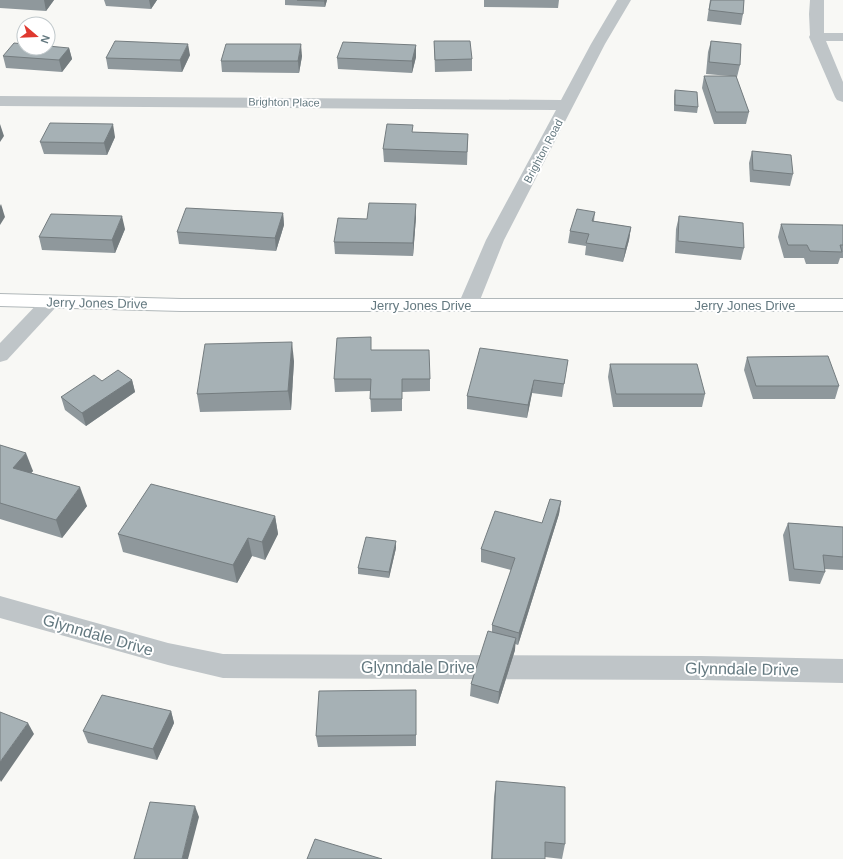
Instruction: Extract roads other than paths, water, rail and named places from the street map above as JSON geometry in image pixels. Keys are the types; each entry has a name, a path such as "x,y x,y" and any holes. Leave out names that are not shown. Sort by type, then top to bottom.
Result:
{"main road":[{"name":"Jerry Jones Drive","path":"0,300 48,303 843,305"}],"street":[{"name":"Brighton Road","path":"468,305 495,240 598,44 624,0"},
{"path":"817,0 814,17 816,37 826,65 843,97"},
{"path":"816,37 843,37"},
{"path":"826,65 843,65"},
{"name":"Brighton Place","path":"0,101 567,105"},
{"path":"0,355 48,303"},
{"name":"Glynndale Drive","path":"0,607 168,654 223,666 701,668 843,672"}]}
